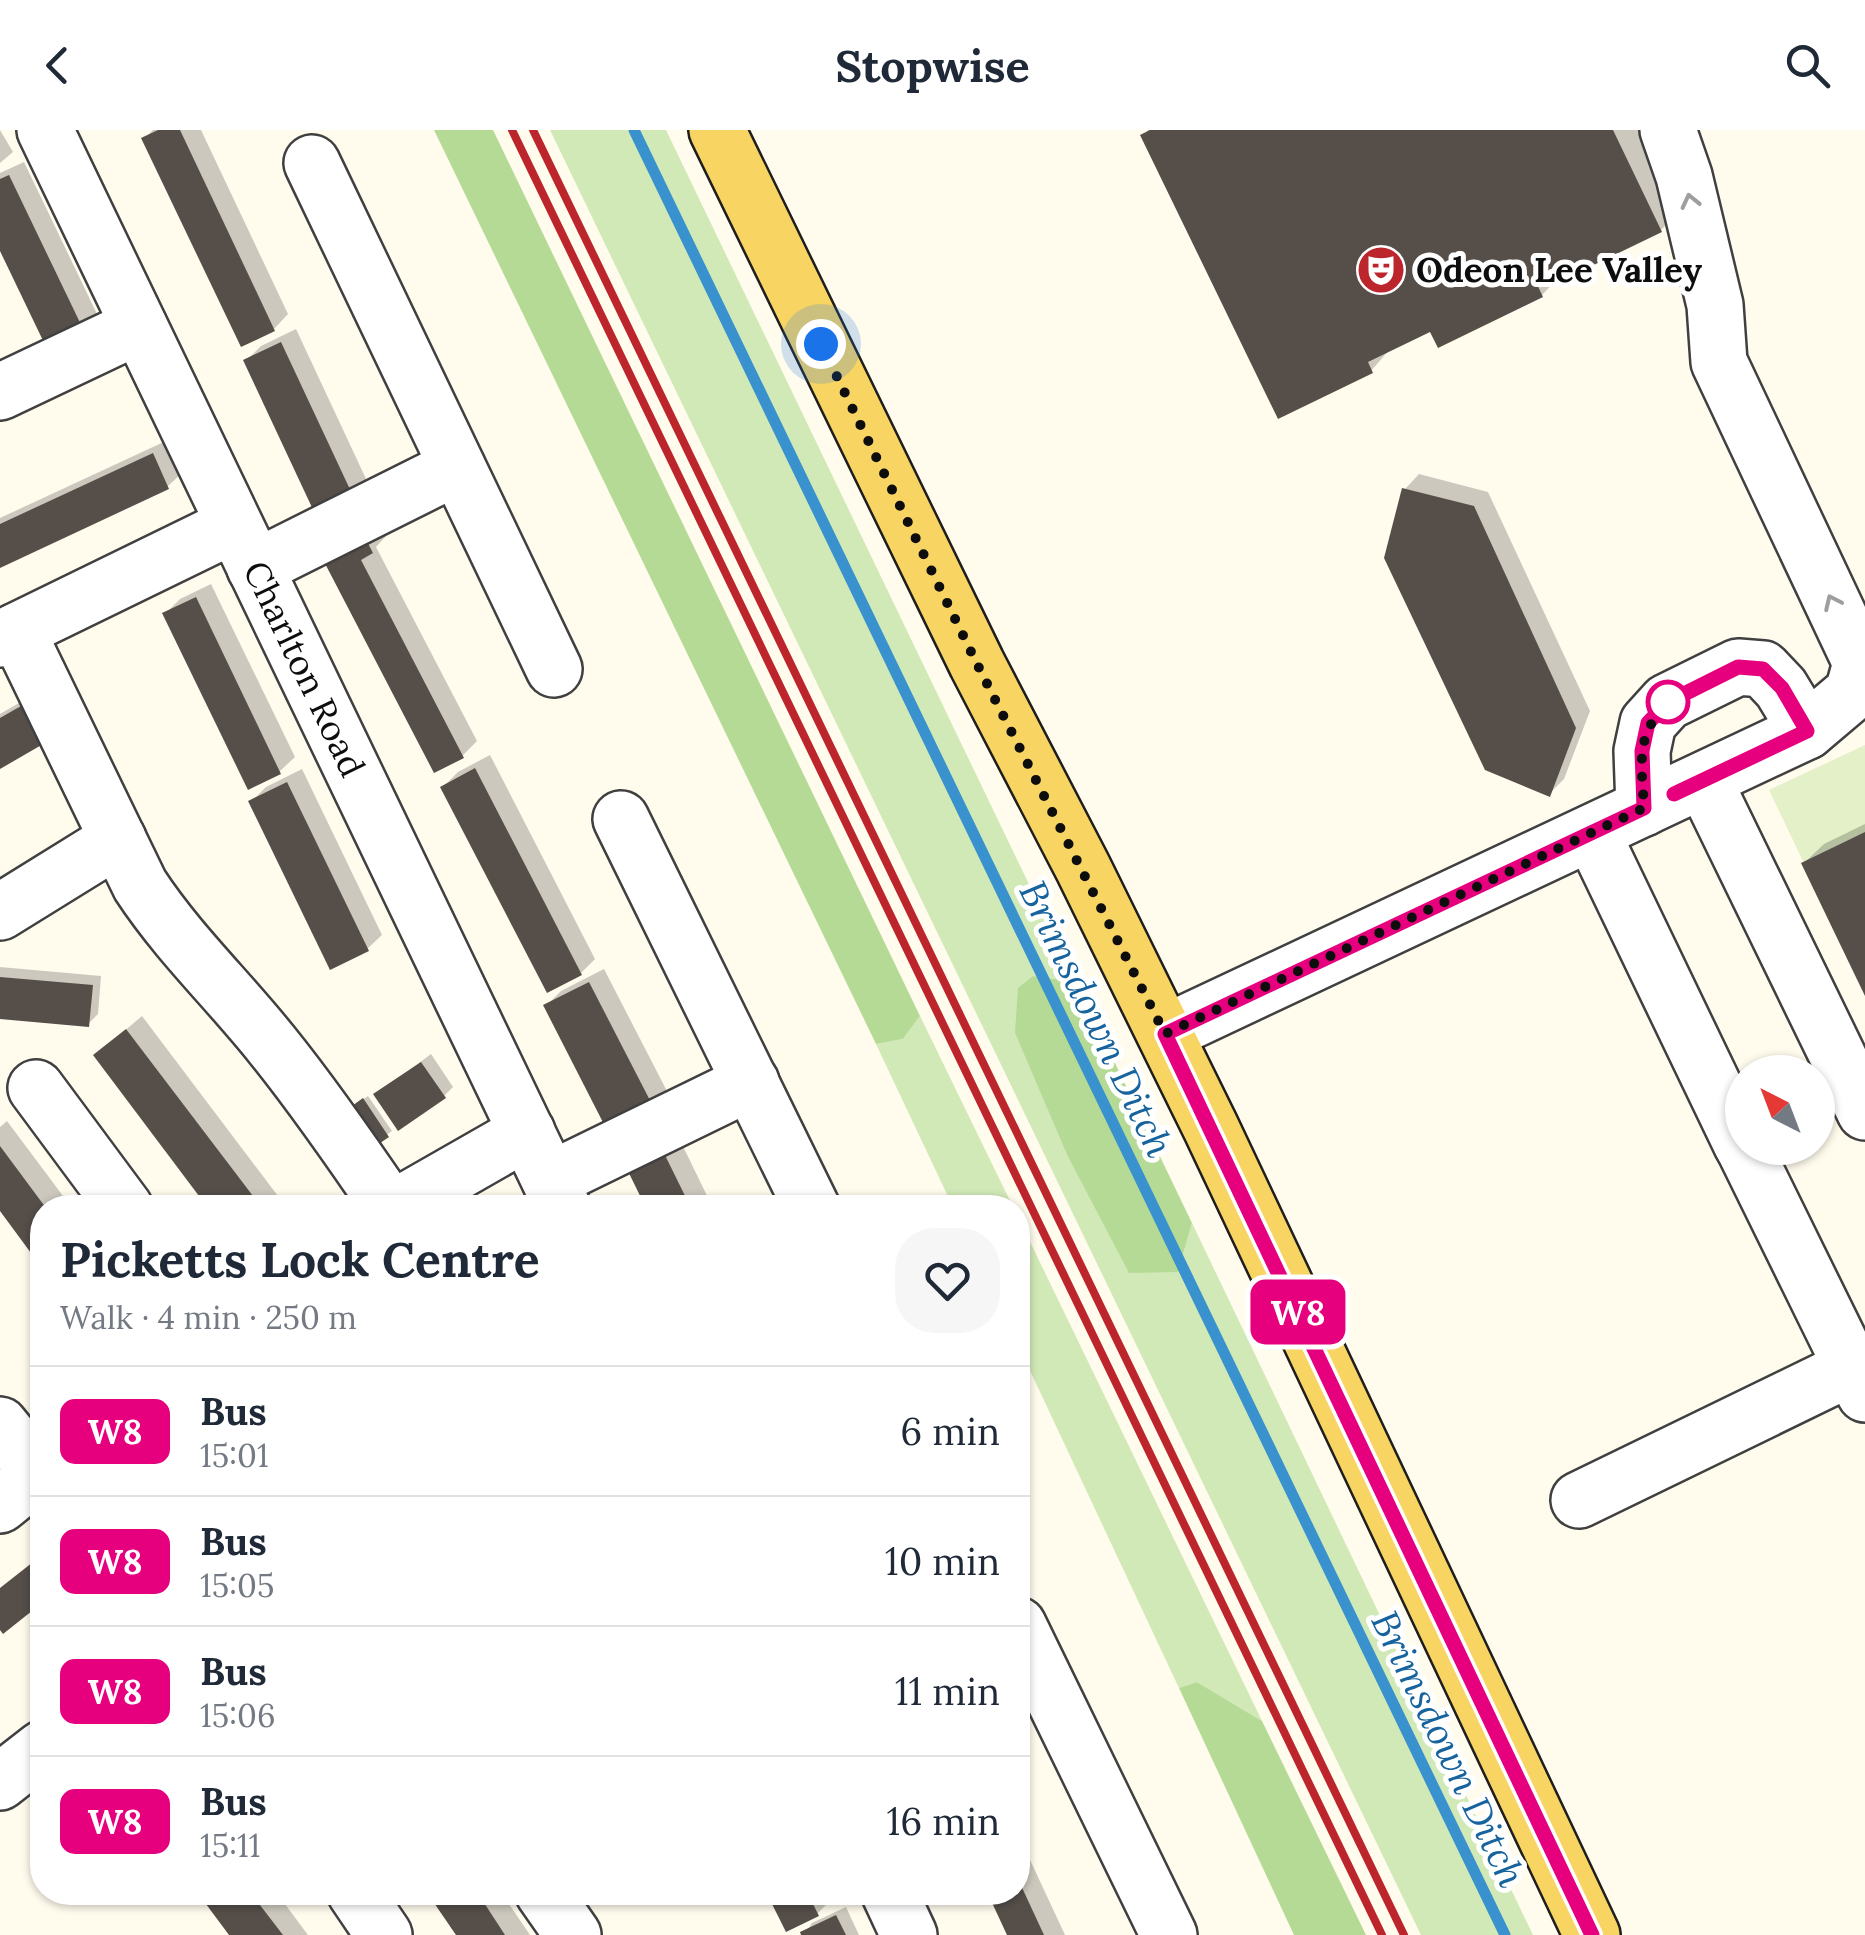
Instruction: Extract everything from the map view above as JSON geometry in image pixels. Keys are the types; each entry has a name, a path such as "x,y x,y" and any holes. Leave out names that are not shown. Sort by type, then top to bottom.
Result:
{"main road":[{"path":"717,130 977,664 1165,1034 1592,1935"}],"street":[{"name":"Charlton Road","path":"45,130 557,1194"},
{"path":"1165,1034 1807,731 1859,693 1861,663 1719,362 1715,305 1684,176 1668,130"},
{"path":"312,164 554,669"},
{"path":"0,392 139,326"},
{"path":"383,1195 270,1043 159,915 8,635 457,467"},
{"path":"1644,808 1642,751 1648,723 1668,702 1738,667 1763,669 1782,688 1807,731"},
{"path":"1704,781 1865,1112"},
{"path":"620,819 806,1195"},
{"path":"1592,832 1725,1109"},
{"path":"0,912 118,839"},
{"path":"557,1194 751,1082"},
{"path":"36,1088 114,1195"},
{"path":"415,1195 528,1132"},
{"path":"1579,1500 1861,1374 1753,1165"},
{"path":"0,1424 27,1483"},
{"path":"1030,1650 1170,1935"},
{"path":"0,1782 30,1758"},
{"path":"364,1905 384,1935"},
{"path":"551,1905 573,1935"},
{"path":"895,1905 909,1935"}],"green space":[{"path":"434,130 493,130 920,1016 903,1039 876,1044"},
{"path":"550,130 666,130 1076,982 1033,976 1015,1032 1067,1155 1129,1272 1178,1272 1192,1223 1533,1935 1421,1935"},
{"path":"1865,745 1865,991 1769,790"},
{"path":"1033,976 1076,982 1192,1223 1178,1272 1129,1273 1067,1155 1015,1033 1018,988"},
{"path":"920,1016 1007,1195 947,1195 876,1044 903,1039"},
{"path":"1030,1242 1262,1721 1197,1682 1179,1688 1030,1371"},
{"path":"1197,1682 1262,1721 1366,1935 1294,1935 1179,1688"}],"building":[{"path":"158,130 180,130 275,331 241,347 141,138"},
{"name":"Odeon Lee Valley","path":"1150,130 1613,130 1662,232 1573,275 1568,265 1535,280 1543,297 1438,348 1430,332 1368,362 1373,373 1278,419 1140,135"},
{"path":"9,175 85,333 48,351 0,251 0,179"},
{"path":"281,342 354,498 316,516 243,360"},
{"path":"153,453 169,489 0,568 0,524"},
{"path":"1402,488 1474,506 1576,728 1550,797 1485,770 1384,558"},
{"path":"361,530 373,553 361,560 464,758 434,773 319,552"},
{"path":"196,597 281,774 248,790 162,613"},
{"path":"35,698 57,736 0,769 0,718"},
{"path":"475,768 582,975 547,993 440,787"},
{"path":"287,782 369,951 330,970 248,801"},
{"path":"1865,832 1865,996 1801,863"},
{"path":"0,977 93,985 89,1027 0,1019"},
{"path":"589,982 657,1114 611,1138 543,1005"},
{"path":"126,1029 252,1195 198,1195 93,1055"},
{"path":"421,1062 446,1098 398,1131 373,1094"},
{"path":"363,1098 389,1137 364,1154 338,1116"},
{"path":"660,1145 685,1195 640,1195 624,1163"},
{"path":"0,1146 36,1195 30,1195 30,1252 0,1211"},
{"path":"30,1564 30,1613 3,1634 0,1630 0,1588"},
{"path":"207,1905 260,1905 283,1935 229,1935"},
{"path":"435,1905 485,1905 505,1935 456,1935"},
{"path":"772,1905 814,1905 819,1916 786,1932"},
{"path":"993,1905 1030,1905 1044,1935 1007,1935"},
{"path":"836,1915 846,1935 801,1935 800,1932"}],"waterway":[{"name":"Brimsdown Ditch","path":"634,130 1505,1935"}],"railway":[{"path":"512,130 1025,1195"},
{"path":"533,130 1404,1935"},
{"path":"1030,1205 1382,1935"}],"bus line":[{"name":"W8","path":"1592,1935 1165,1034 1644,808 1642,751 1648,723 1668,702 1738,667 1763,669 1782,688 1807,731 1674,794"}],"place":[{"name":"Odeon Lee Valley","path":"1381,270"}],"route":[{"path":"821,344 977,664 1165,1034 1644,808 1642,751 1648,723 1668,702"}]}
